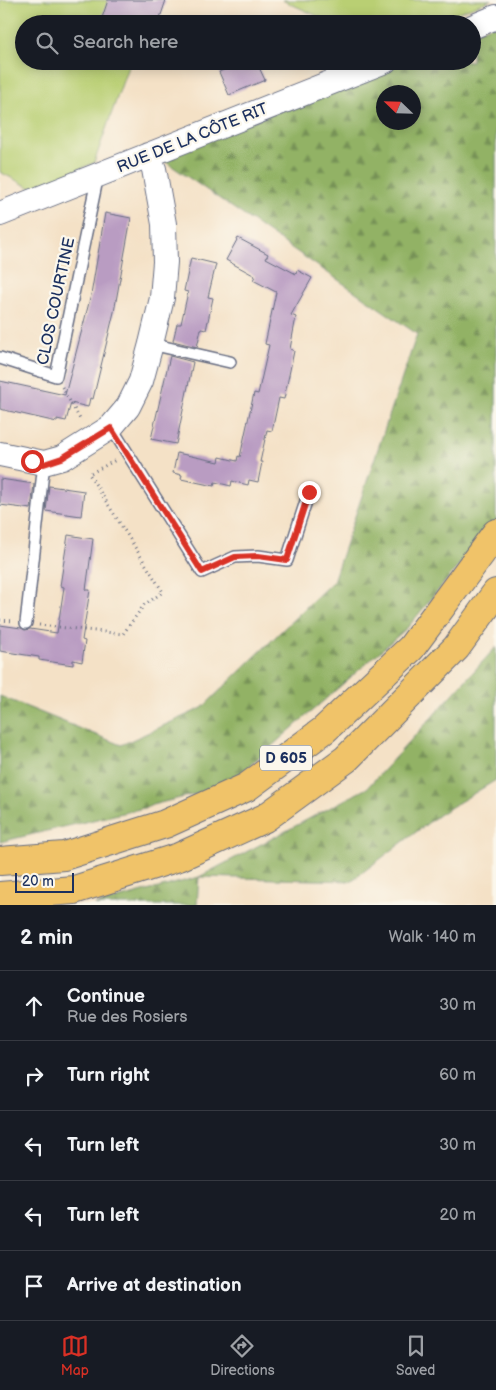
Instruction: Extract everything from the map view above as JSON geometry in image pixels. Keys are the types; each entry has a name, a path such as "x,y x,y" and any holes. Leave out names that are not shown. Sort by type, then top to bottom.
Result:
{"main road":[{"name":"D 605","path":"0,861 64,856 74,853 165,824 246,787 324,730 411,648 496,533"},
{"name":"D 605","path":"0,896 74,890 179,857 265,818 346,758 456,648 496,594"}],"street":[{"path":"481,23 496,17"},
{"name":"RUE DE LA CÔTE RIT","path":"0,214 362,70"},
{"path":"0,454 44,464 62,458 111,428 128,407 141,381 162,298 165,262 164,224 154,169 148,155"}],"lane":[{"name":"CLOS COURTINE","path":"0,358 56,376 98,175"},
{"path":"151,344 230,362"},
{"path":"111,428 202,572 235,557 258,556 287,560 309,492"},
{"path":"26,623 44,464"}],"path":[{"path":"56,376 91,441"},
{"path":"0,620 123,634 144,605 163,592 89,474 128,454"}],"green space":[{"path":"0,0 151,0 146,15 15,15 15,70 127,70 94,163 31,188 0,172"},
{"path":"282,0 491,0 451,15 315,15"},
{"path":"496,24 496,520 408,627 225,787 0,842 0,696 121,745 202,708 333,581 417,334 160,158 380,70 481,70 481,30"},
{"path":"496,647 496,780 440,814 351,881 199,877 367,788"},
{"path":"199,877 197,905 95,905"}],"building":[{"path":"108,0 166,0 161,15 103,15"},
{"path":"224,70 260,70 265,80 229,95 219,72"},
{"path":"105,213 131,218 114,312 93,399 90,398 88,407 71,403 66,421 57,419 57,422 0,409 0,381 65,395 91,295"},
{"path":"238,238 268,254 266,258 296,274 297,270 312,278 291,315 296,317 290,349 294,351 284,399 279,398 272,431 267,430 258,482 249,480 248,485 232,481 231,486 215,482 214,486 181,479 182,475 173,473 177,453 219,462 220,457 237,461 238,456 240,457 254,393 258,394 269,345 265,344 276,292 253,280 255,276 226,260"},
{"path":"191,258 216,264 208,297 213,298 206,330 201,329 197,347 173,341 177,324 181,324 188,292 184,291"},
{"path":"170,356 193,362 176,444 151,439"},
{"path":"0,479 34,484 31,509 0,505"},
{"path":"49,486 84,491 81,516 46,511"},
{"path":"68,535 93,539 86,590 90,590 82,640 85,641 82,662 73,660 73,665 0,651 0,625 57,633 64,587 60,586"}],"route":[{"path":"32,461 44,464 62,458 111,428 202,572 235,557 258,556 287,560 309,492"}]}
